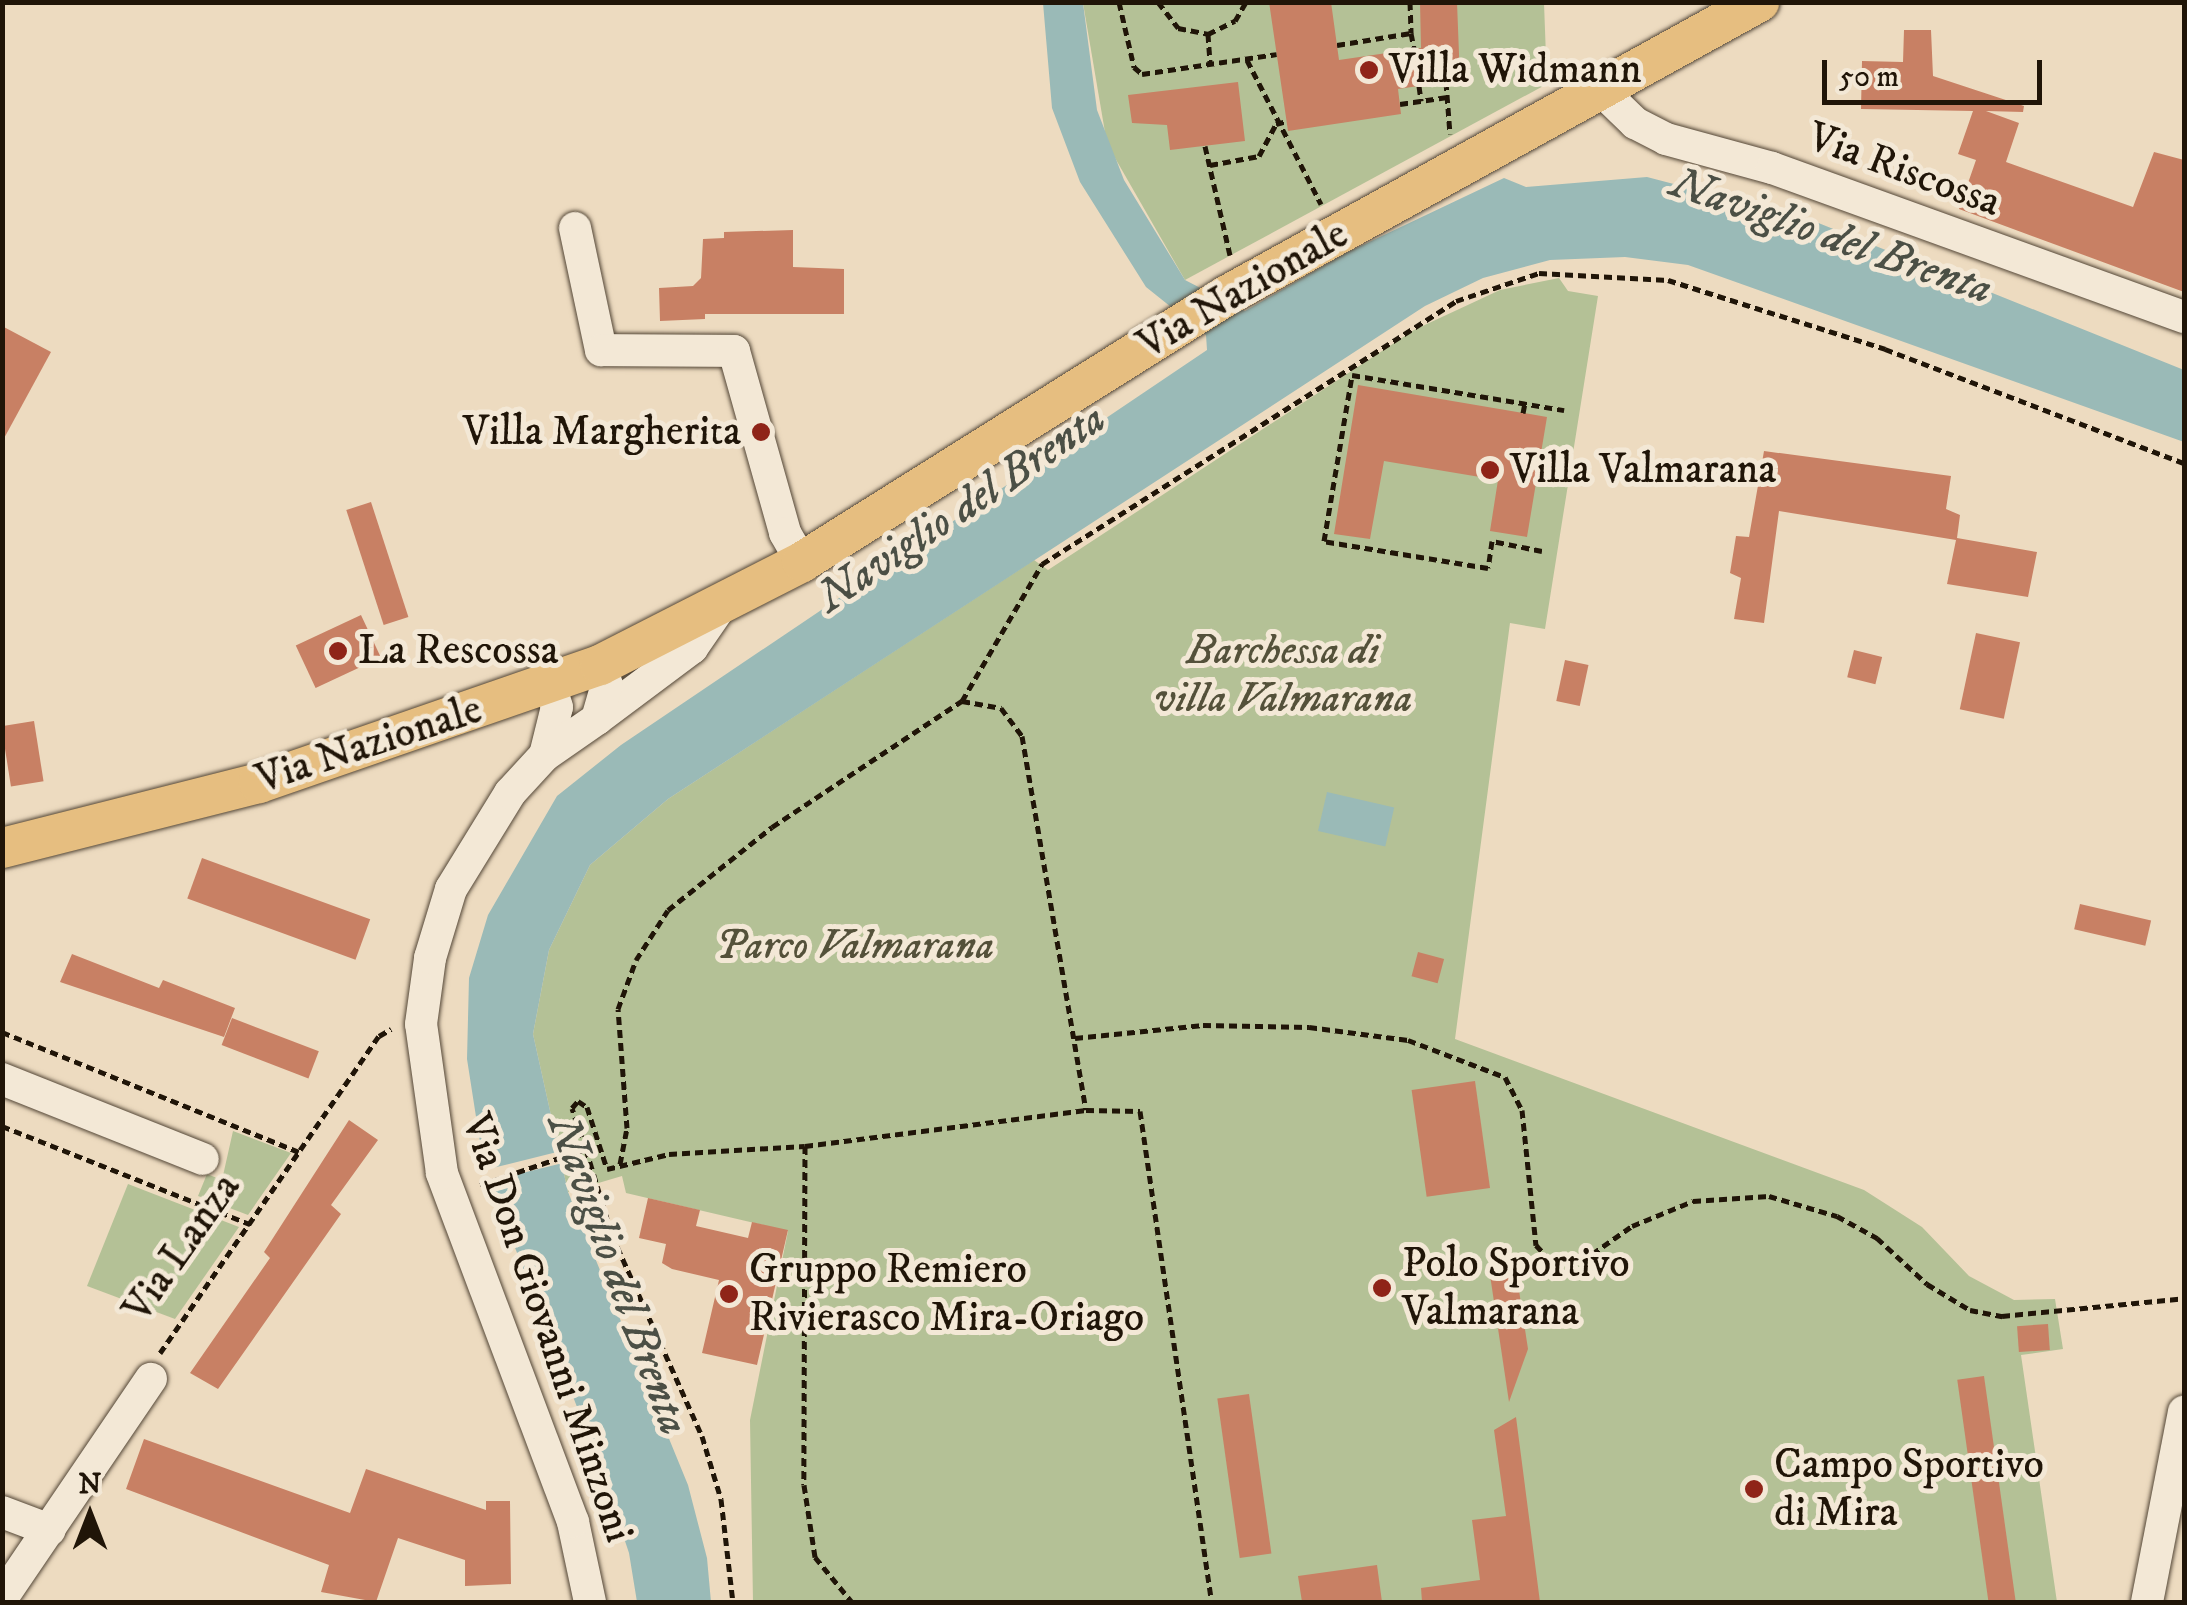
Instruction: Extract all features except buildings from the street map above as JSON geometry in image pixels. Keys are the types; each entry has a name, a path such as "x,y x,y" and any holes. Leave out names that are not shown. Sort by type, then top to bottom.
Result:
{"main road":[{"name":"Via Nazionale","path":"2,848 259,783 550,686 600,665 802,562 1174,328 1228,277 1464,168 1759,2"}],"street":[{"name":"Via Riscossa","path":"1603,92 1635,123 1666,139 1772,168 2184,317"},
{"path":"575,228 601,350 734,351 785,533 802,562"},
{"name":"Via Don Giovanni Minzoni","path":"590,1602 573,1522 442,1173 420,1024 451,890 510,793 545,755 692,648 721,606"},
{"path":"597,718 608,686 600,665"},
{"path":"545,755 556,707 550,686"},
{"path":"2,1079 204,1159"},
{"name":"Via Lanza","path":"2,1598 151,1379"},
{"path":"2147,1602 2184,1412"},
{"path":"2,1512 50,1530"}],"path":[{"path":"1119,2 1134,66 1142,74 1277,54"},
{"path":"1158,2 1178,28 1208,34 1235,21 1246,2"},
{"path":"1410,2 1414,49"},
{"path":"1208,34 1210,65"},
{"path":"1337,45 1411,34"},
{"path":"1247,60 1276,124 1324,209"},
{"path":"1446,82 1452,152 1464,168"},
{"path":"1418,86 1420,101"},
{"path":"1400,104 1448,97"},
{"path":"1210,165 1260,156 1276,124 1287,121"},
{"path":"1205,146 1228,277"},
{"path":"620,1164 627,1128 618,1009 636,960 668,910 759,836 962,702 1042,564 1412,324 1503,280 1572,272 1668,280 1885,349 2184,463"},
{"path":"1542,551 1492,542 1488,568 1324,541 1352,375 1564,410"},
{"path":"1523,413 1525,403"},
{"path":"962,702 1001,708 1022,736 1045,897 1086,1110"},
{"name":"Via Lanza","path":"151,1379 156,1358 379,1036 398,1024"},
{"path":"1075,1038 1260,1024 1408,1040 1505,1077 1517,1091 1536,1245 1549,1259 1592,1254 1632,1226 1693,1201 1769,1196 1837,1216 1877,1238 1927,1284 1970,1310 2002,1316 2184,1298"},
{"path":"2,1032 299,1152"},
{"path":"607,1169 587,1107 578,1101 572,1108 612,1235 702,1436 721,1499 733,1602"},
{"path":"594,1174 620,1164 805,1146 1086,1110 1140,1112 1148,1139 1175,1384 1212,1602"},
{"path":"2,1126 250,1224"},
{"path":"805,1146 804,1485 814,1558 852,1602"},
{"path":"484,1183 584,1150"}],"green space":[{"path":"1083,3 1544,3 1547,84 1185,280 1107,144"},
{"path":"1559,278 1568,291 1598,296 1545,629 1510,623 1455,1039 1864,1190 1922,1227 1969,1276 2014,1300 2055,1299 2063,1349 2021,1355 2057,1602 753,1602 750,1420 788,1231 626,1193 622,1176 568,1192 533,1034 549,950 590,865 668,799 1034,560 1048,570 1414,330 1500,290"},
{"path":"233,1131 291,1153 248,1215 198,1196 207,1174 222,1180"},
{"path":"128,1184 239,1227 175,1319 87,1286"}],"water":[{"name":"Naviglio del Brenta","path":"1043,3 1083,3 1097,110 1124,180 1185,280 1245,311 1346,253 1504,178 1526,187 1647,177 1811,220 2184,370 2184,442 1688,265 1625,257 1550,260 1483,278 1425,306 668,799 590,865 549,950 533,1034 568,1192 688,1485 707,1558 711,1602 637,1602 629,1553 600,1466 484,1168 467,1059 469,978 488,915 557,796 621,745 1207,350 1206,335 1146,287 1080,182 1052,108"},
{"path":"1327,792 1394,808 1385,846 1318,831"}],"pier":[{"path":"561,1151 564,1163 484,1182 481,1171"}],"place":[{"name":"Villa Widmann","path":"1369,70"},
{"name":"Villa Margherita","path":"761,432"},
{"name":"Villa Valmarana","path":"1490,470"},
{"name":"La Rescossa","path":"338,651"},
{"name":"Polo Sportivo Valmarana","path":"1382,1288"},
{"name":"Gruppo Remiero Rivierasco Mira-Oriago","path":"729,1294"},
{"name":"Campo Sportivo di Mira","path":"1754,1489"}],"park label":[{"name":"Barchessa di villa Valmarana","path":"1283,675"},
{"name":"Parco Valmarana","path":"855,946"}]}
